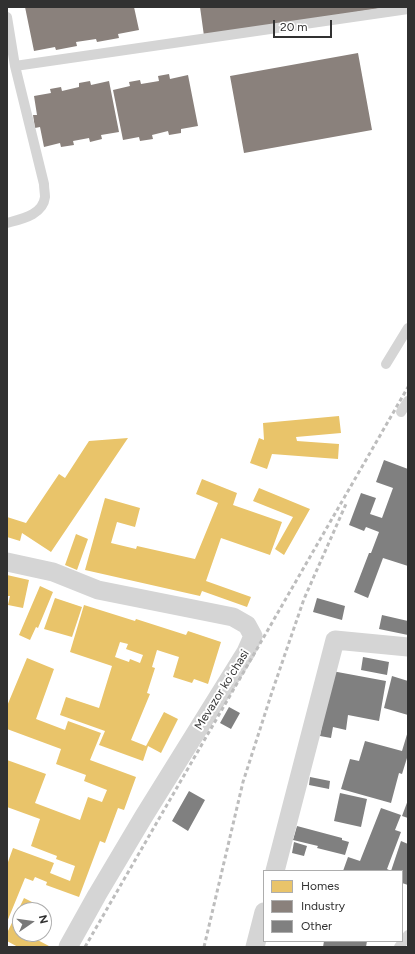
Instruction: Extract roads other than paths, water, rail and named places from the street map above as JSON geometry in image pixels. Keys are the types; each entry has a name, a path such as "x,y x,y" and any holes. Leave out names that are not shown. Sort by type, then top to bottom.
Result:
{"street":[{"name":"Mevazor koʻchasi","path":"7,562 53,572 98,590 233,617 247,625 253,636 246,652 108,875 68,947"},
{"path":"275,870 335,640 408,647"},
{"path":"255,947 263,916"}],"lane":[{"path":"15,66 408,9"},
{"path":"7,17 15,66 44,184 45,198 36,213 26,218 7,223"},
{"path":"386,364 408,328"},
{"path":"401,412 408,401"}],"railway":[{"path":"85,947 408,387"},
{"path":"204,947 243,782 304,599 346,504"}]}
